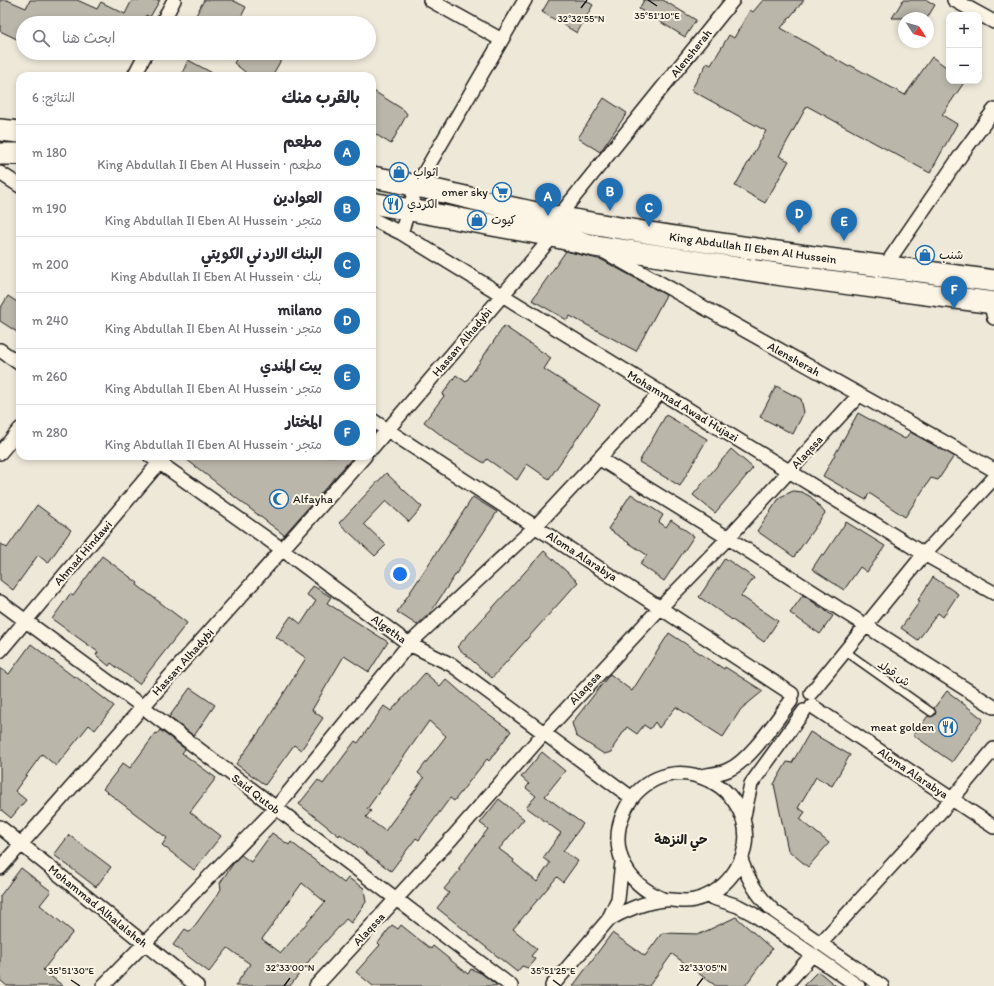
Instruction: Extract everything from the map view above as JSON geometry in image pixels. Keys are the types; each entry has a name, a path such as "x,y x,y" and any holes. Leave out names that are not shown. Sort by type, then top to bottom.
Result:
{"main road":[{"path":"0,130 16,132"},
{"path":"0,154 16,154"},
{"name":"King Abdullah II Eben Al Hussein","path":"376,178 417,185 555,226 595,246 994,305"},
{"name":"King Abdullah II Eben Al Hussein","path":"376,204 732,246 994,281"}],"street":[{"path":"166,16 174,0"},
{"path":"430,0 500,39"},
{"path":"401,233 408,208 417,185 500,39 525,0"},
{"name":"Alensherah","path":"555,226 733,0"},
{"path":"954,0 994,22"},
{"path":"136,72 142,60"},
{"path":"886,266 961,155 994,110"},
{"path":"0,173 16,183"},
{"name":"Mohammad Awad Hujazi","path":"376,221 401,233 924,554 994,593"},
{"name":"Hassan Alhadybi","path":"376,444 502,295 555,226"},
{"name":"Alensherah","path":"595,246 994,470"},
{"path":"994,305 992,310 994,318"},
{"path":"0,350 16,361"},
{"path":"103,986 143,943 275,809 409,644 536,526 661,392"},
{"name":"Alaqssa","path":"316,986 396,900 544,733 661,607 728,538 859,395"},
{"name":"Aloma Alarabya","path":"376,422 661,607 792,698 797,710 809,703 994,828"},
{"path":"0,453 16,435"},
{"path":"600,459 728,538 994,707"},
{"name":"Ahmad Hindawi","path":"0,651 156,460"},
{"name":"Algetha","path":"161,460 409,644 452,665 632,798"},
{"name":"Hassan Alhadybi","path":"0,868 362,460"},
{"path":"809,703 808,690 799,688 752,752 741,762 728,770 701,776 675,774 651,781 632,798 623,812 618,828 618,845 622,862 629,875 639,886 651,894 665,900 679,902 707,896 726,883 733,875 741,860 745,847 743,820 751,784 809,703 845,651 924,554 994,478"},
{"name":"Said Qutob","path":"0,602 143,707 275,809 510,986"},
{"path":"820,944 992,754"},
{"path":"701,776 715,783 728,793 737,806 743,820"},
{"name":"Mohammad Alhalalsheh","path":"0,827 197,986"},
{"path":"741,860 754,889 764,902 820,944 882,986"},
{"path":"552,986 608,920 618,899 622,862"},
{"path":"707,896 738,906 753,914 858,986"},
{"path":"608,920 621,912 665,900"},
{"path":"785,986 812,955"}],"lane":[{"name":"ش.قولد","path":"845,651 931,712"}],"building":[{"path":"0,0 7,0 26,8 30,0 77,0 97,9 101,2 125,14 132,0 160,0 151,16 16,16 16,39 0,31"},
{"path":"204,0 232,0 246,7 242,16 196,16"},
{"path":"549,0 585,0 593,5 577,33 542,12"},
{"path":"644,0 663,0 696,20 685,37 639,9"},
{"path":"763,0 804,0 781,28 849,67 850,65 905,95 932,57 946,67 946,84 963,84 942,115 957,124 930,173 807,106 779,156 789,161 765,203 735,186 766,131 691,90 707,63 711,65 729,35 734,38 750,10 753,12"},
{"path":"903,0 927,0 935,5 931,12 898,12 898,18 892,18"},
{"path":"188,60 210,72 183,72"},
{"path":"236,60 281,60 274,72 245,72 234,63"},
{"path":"376,92 404,110 407,114 391,144 376,135"},
{"path":"604,98 627,113 600,152 578,138"},
{"path":"566,251 602,260 666,295 636,351 570,316 567,320 532,300"},
{"path":"8,296 16,301 16,331 0,321 0,309"},
{"path":"504,326 551,358 544,369 600,405 549,479 527,464 517,480 487,459 484,463 450,442 424,422 444,396 442,395 456,375 466,382"},
{"path":"776,386 801,399 804,412 793,434 760,417"},
{"path":"858,413 905,439 910,432 954,456 938,480 931,478 905,517 869,493 866,500 823,476"},
{"path":"666,415 707,439 680,486 639,462"},
{"path":"731,449 753,468 715,513 693,495"},
{"name":"Alfayha","path":"187,460 350,460 284,535"},
{"path":"386,473 422,507 409,522 386,501 364,524 386,545 375,556 339,523"},
{"path":"793,491 802,492 811,497 825,513 794,557 757,531 780,497"},
{"path":"631,494 663,515 659,522 666,527 671,520 694,536 664,581 640,564 647,555 608,529"},
{"path":"473,497 497,512 430,613 417,625 397,612"},
{"path":"37,505 71,530 48,563 38,555 13,590 0,580 0,543 7,548"},
{"path":"846,522 885,546 867,572 860,567 844,590 812,569 822,554 824,555"},
{"path":"544,551 578,582 492,678 457,647"},
{"path":"102,556 187,623 139,684 111,663 109,666 96,655 98,652 52,619 70,594 73,596"},
{"path":"725,558 754,578 741,596 778,621 764,642 699,597"},
{"path":"933,577 958,594 943,617 938,613 918,640 901,628 920,601 918,600"},
{"path":"313,586 331,597 327,603 388,642 369,672 344,656 312,710 323,718 301,750 294,745 265,785 236,764 264,725 306,658 276,637 291,616 301,624 316,601 307,595"},
{"path":"803,595 833,616 820,634 790,613"},
{"path":"669,633 724,669 725,667 763,691 741,709 723,737 676,707 659,728 655,722 650,729 644,725 637,734 627,727 614,746 612,752 604,754 576,736 572,723 610,674 632,691"},
{"path":"31,644 114,706 95,730 89,725 56,766 42,754 15,791 26,800 11,818 0,809 0,668 9,674"},
{"path":"425,673 440,686 446,679 479,708 511,731 489,761 487,759 454,801 450,798 419,840 416,838 391,871 340,834 339,836 299,804 318,780 323,784 355,741 358,743 384,706 391,711","holes":["429,721 446,736 418,773 424,778 385,831 366,817 371,811 367,809"]},
{"path":"190,688 215,705 194,736 169,717"},
{"name":"meat golden","path":"947,691 983,719 952,762 913,735 928,716 931,717 935,715 936,712 934,708"},
{"path":"160,730 185,749 182,753 216,778 190,812 221,836 194,870 162,845 167,838 103,789 123,763 130,768 156,733 157,734"},
{"path":"810,732 850,755 832,786 816,777 798,808 805,812 800,819 829,843 808,867 788,850 774,784 787,762 792,763"},
{"path":"542,752 565,771 545,796 583,824 563,851 578,861 563,882 557,877 513,929 537,949 531,956 535,959 528,968 522,966 517,972 437,908 449,893 444,889 460,870 458,869 488,829 480,823 499,799 524,819 499,849 514,860 513,862 537,882 550,863 543,858 561,833 526,807 536,796 526,788 529,784 521,777"},
{"path":"272,833 289,845 291,842 344,883 348,878 364,888 366,902 351,923 346,919 312,957 290,986 235,986 250,964 228,948 209,972 173,945 185,929 190,932 218,894 221,889 220,883 235,861 241,855 251,862","holes":["302,883 325,902 281,953 262,939"]},
{"path":"69,835 111,867 96,887 54,855"},
{"path":"21,868 51,891 40,905 73,932 43,970 63,986 7,986 0,980 0,896"},
{"path":"736,917 772,949 745,986 716,986 672,954 649,986 573,986 612,933 645,956 662,933 700,934"},
{"path":"392,925 398,929 401,925 431,949 433,946 468,974 471,969 481,973 498,986 373,986 356,972 380,945 378,943"},
{"path":"818,971 836,986 803,986"}],"place":[{"name":"اثواب","path":"399,172"},
{"name":"omer sky","path":"502,192"},
{"name":"الكردي","path":"393,204"},
{"name":"العوادين","path":"610,211"},
{"name":"مطعم","path":"548,216"},
{"name":"كيوت","path":"477,220"},
{"name":"البنك الاردني الكويتي","path":"649,227"},
{"name":"milano","path":"799,233"},
{"name":"بيت المندي","path":"844,241"},
{"name":"شنب","path":"925,255"},
{"name":"المختار","path":"954,309"},
{"name":"Alfayha","path":"279,499"},
{"name":"meat golden","path":"948,727"}],"district":[{"name":"حي النزهة","path":"681,839"}]}
